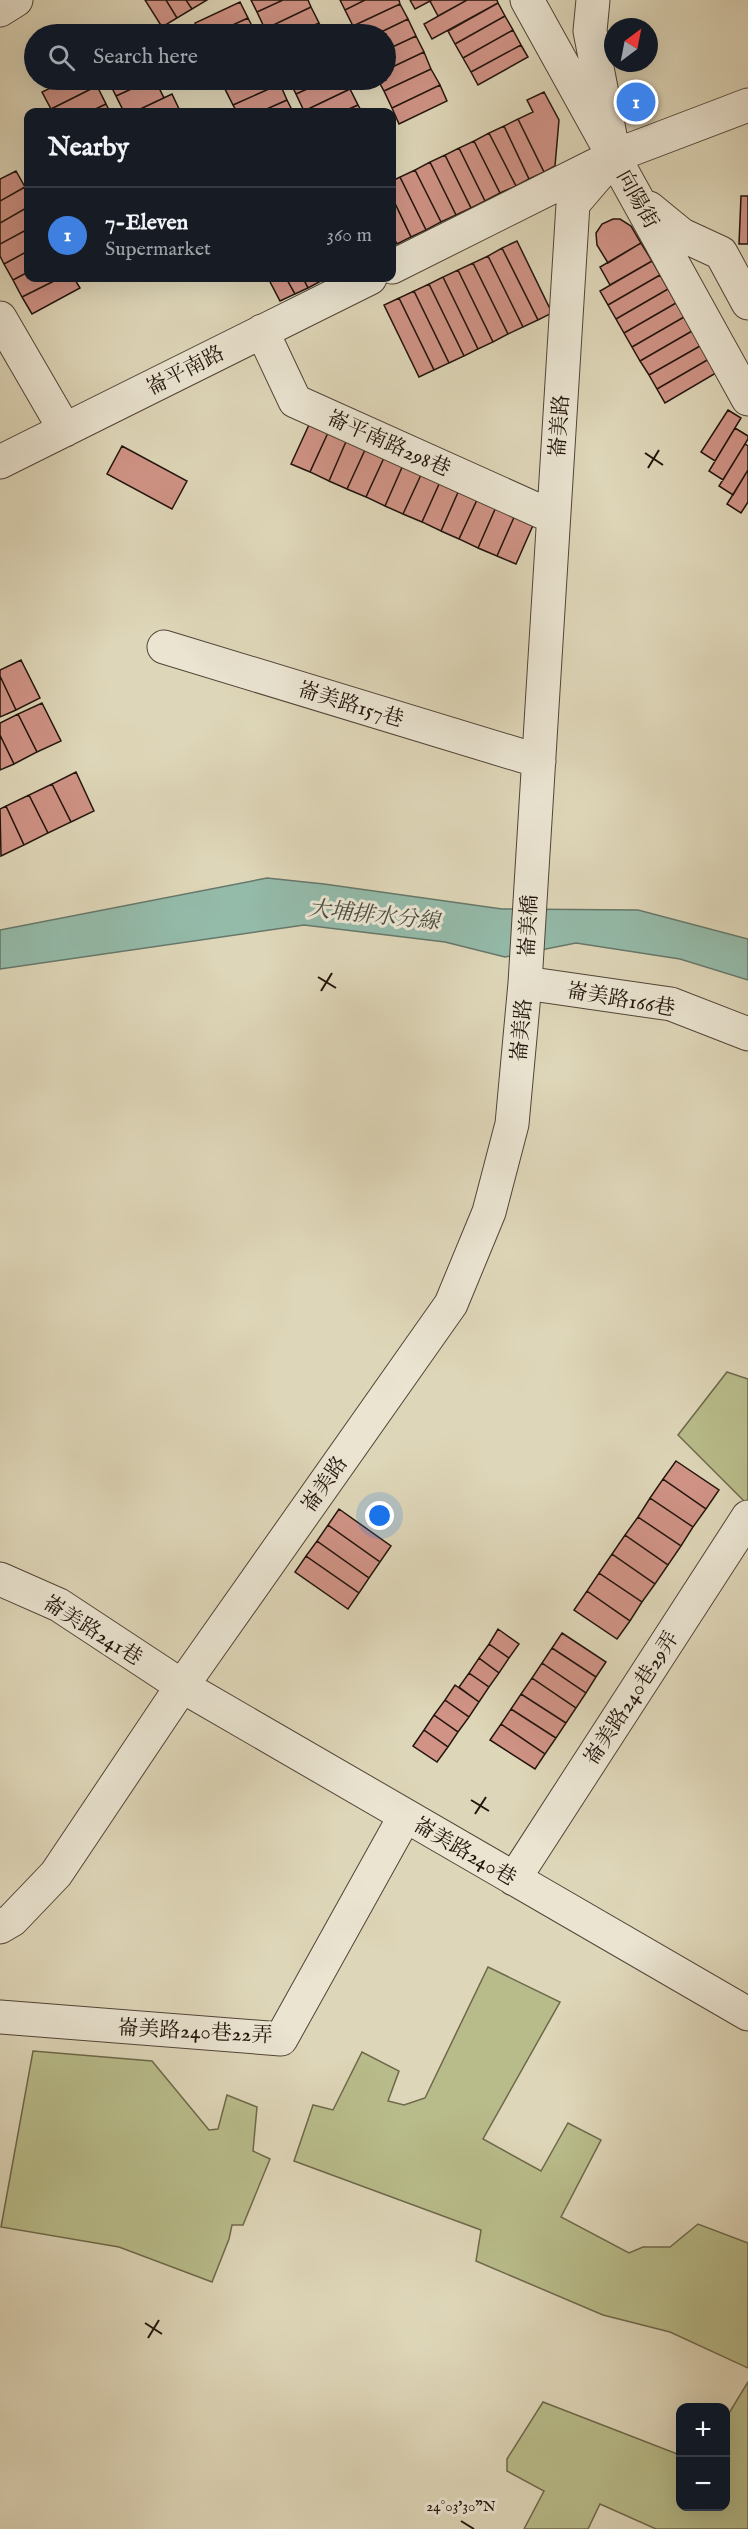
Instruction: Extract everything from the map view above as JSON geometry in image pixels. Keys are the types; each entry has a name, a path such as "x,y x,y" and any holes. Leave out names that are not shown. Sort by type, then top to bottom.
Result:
{"street":[{"path":"0,10 15,0"},
{"name":"向陽街","path":"527,0 748,399"},
{"path":"593,0 590,31 614,156"},
{"path":"396,265 614,156 748,105"},
{"name":"崙美路","path":"532,870 573,204 614,156"},
{"path":"638,199 682,236 721,253 748,303"},
{"name":"崙平南路","path":"0,462 362,282"},
{"path":"0,318 65,430"},
{"name":"崙平南路298巷","path":"262,331 295,401 553,517"},
{"path":"748,372 748,393"},
{"name":"崙美路157巷","path":"164,647 538,761"},
{"name":"崙美橋","path":"525,983 532,870"},
{"name":"崙美路","path":"0,1928 12,1920 56,1874 182,1686 451,1304 489,1212 512,1124 525,983"},
{"name":"崙美路166巷","path":"525,983 671,1004 748,1034"},
{"name":"崙美路240巷29弄","path":"514,1879 748,1517"},
{"name":"崙美路241巷","path":"0,1579 59,1605 182,1686"},
{"name":"崙美路240巷","path":"182,1686 748,2014"},
{"name":"崙美路240巷22弄","path":"0,2018 281,2039 405,1816"}],"shaded area":[{"path":"727,1372 748,1379 748,1505 678,1435"},
{"path":"488,1967 560,2002 483,2139 541,2171 568,2123 601,2140 561,2217 629,2253 643,2247 670,2247 698,2224 748,2243 748,2368 670,2332 603,2315 476,2261 481,2230 294,2161 313,2105 333,2110 362,2052 399,2071 388,2101 404,2105 425,2098"},
{"path":"33,2051 152,2061 209,2130 218,2129 227,2095 257,2107 253,2151 270,2159 243,2225 232,2225 229,2239 212,2282 119,2247 1,2227"},
{"path":"748,2382 748,2529 656,2529 600,2504 588,2529 524,2529 544,2491 507,2471 507,2459 543,2402 676,2453 676,2511 730,2511 730,2411"}],"water":[{"name":"大埔排水分線","path":"267,878 502,909 638,910 748,939 748,980 680,959 576,943 505,957 445,942 304,925 0,969 0,930"}],"building":[{"path":"145,0 166,0 177,18 167,24 160,24"},
{"path":"166,0 186,0 192,9 177,18"},
{"path":"186,0 207,0 192,9"},
{"path":"251,0 283,0 257,12"},
{"path":"283,0 308,0 311,7 275,24 263,24 257,12"},
{"path":"340,0 365,0 345,10"},
{"path":"365,0 399,0 400,4 357,24 352,24 345,10"},
{"path":"410,0 432,0 415,9"},
{"path":"467,0 438,16 430,1"},
{"path":"467,0 497,0 498,3 432,39 424,24"},
{"path":"240,2 248,18 235,24 195,23"},
{"path":"498,3 505,16 455,44 448,31"},
{"path":"400,4 408,19 396,25 357,24"},
{"path":"311,7 319,23 317,24 275,24"},
{"path":"505,16 513,30 463,58 455,44"},
{"path":"248,18 251,24 235,24"},
{"path":"408,19 416,36 396,45 396,25"},
{"path":"513,30 521,45 471,72 463,58"},
{"path":"416,36 424,52 396,65 396,45"},
{"path":"521,45 528,57 478,85 471,72"},
{"path":"424,52 431,69 396,85 396,65"},
{"path":"431,69 440,85 392,108 384,91 396,90 396,85"},
{"path":"440,85 447,101 399,124 396,108 392,108"},
{"path":"46,90 89,90 53,108 50,108 42,92"},
{"path":"89,90 99,90 106,104 98,108 53,108"},
{"path":"113,90 129,90 116,96"},
{"path":"129,90 160,90 164,98 143,108 122,108 116,96"},
{"path":"226,90 267,90 233,105"},
{"path":"267,90 283,90 287,100 269,108 235,108 233,105"},
{"path":"305,90 348,90 310,108 303,108 296,94"},
{"path":"348,90 350,90 358,105 351,108 310,108"},
{"path":"544,92 559,120 555,166 544,172 518,119 533,112 527,100"},
{"path":"172,94 179,108 142,108"},
{"path":"287,100 291,108 269,108"},
{"path":"518,119 544,172 529,179 504,126"},
{"path":"504,126 529,179 516,186 489,133"},
{"path":"489,133 516,186 500,193 474,141"},
{"path":"474,141 500,193 485,201 459,148"},
{"path":"459,148 485,201 471,208 445,155"},
{"path":"445,155 471,208 456,215 430,162"},
{"path":"430,162 456,215 441,222 415,170"},
{"path":"415,170 441,222 426,230 400,177"},
{"path":"16,171 24,188 0,201 0,179"},
{"path":"400,177 426,230 411,237 396,205 396,179"},
{"path":"24,188 24,209 0,223 0,201"},
{"path":"741,196 748,196 748,244 739,244"},
{"path":"396,205 411,237 397,244 396,242"},
{"path":"24,209 24,231 0,244 0,223"},
{"path":"613,219 620,219 631,226 641,243 608,263 597,245 596,233 602,224"},
{"path":"24,231 24,253 4,264 0,256 0,244"},
{"path":"517,241 552,313 538,320 502,248"},
{"path":"641,243 652,261 610,285 600,267"},
{"path":"502,248 538,320 523,327 488,256"},
{"path":"24,253 24,274 13,280 4,264"},
{"path":"488,256 523,327 508,334 473,263"},
{"path":"652,261 660,275 608,305 600,291"},
{"path":"473,263 508,334 493,342 458,270"},
{"path":"458,270 493,342 478,349 443,277"},
{"path":"24,274 24,282 52,282 22,297 13,280"},
{"path":"660,275 668,289 616,319 608,305"},
{"path":"443,277 478,349 464,356 429,284"},
{"path":"52,282 76,282 80,288 32,314 22,297"},
{"path":"270,282 288,282 295,294 280,301"},
{"path":"288,282 305,282 308,288 295,294"},
{"path":"305,282 319,282 308,288"},
{"path":"429,284 464,356 449,363 414,291"},
{"path":"668,289 676,303 624,333 616,319"},
{"path":"414,291 449,363 434,370 399,298"},
{"path":"399,298 434,370 419,377 384,305"},
{"path":"676,303 684,317 632,347 624,333"},
{"path":"684,317 692,331 640,361 632,347"},
{"path":"692,331 700,346 649,375 640,361"},
{"path":"700,346 709,359 657,389 649,375"},
{"path":"709,359 716,373 665,403 657,389"},
{"path":"728,410 741,418 715,461 701,452"},
{"path":"314,414 333,422 310,472 291,464"},
{"path":"333,422 351,430 329,481 310,472"},
{"path":"735,428 748,436 748,439 723,480 709,471"},
{"path":"351,430 370,439 347,489 329,481"},
{"path":"370,439 389,447 366,497 347,489"},
{"path":"745,444 748,446 748,470 733,495 719,486"},
{"path":"122,446 187,481 172,509 107,474"},
{"path":"389,447 407,456 385,506 366,497"},
{"path":"407,456 426,464 403,514 385,506"},
{"path":"426,464 444,473 422,522 403,514"},
{"path":"748,470 748,502 741,513 727,504"},
{"path":"444,473 463,481 441,531 422,522"},
{"path":"463,481 482,489 459,539 441,531"},
{"path":"482,489 500,498 478,548 459,539"},
{"path":"500,498 519,506 497,556 478,548"},
{"path":"519,506 538,514 516,564 497,556"},
{"path":"21,660 40,698 16,710 0,676 0,670"},
{"path":"0,676 16,710 0,717"},
{"path":"42,703 61,741 37,752 18,714"},
{"path":"18,714 37,752 14,764 0,735 0,723"},
{"path":"0,735 14,764 0,770"},
{"path":"76,772 94,811 71,822 52,784"},
{"path":"52,784 71,822 48,833 29,795"},
{"path":"29,795 48,833 24,845 6,806"},
{"path":"6,806 24,845 1,856 0,809"},
{"path":"676,1461 719,1490 706,1509 663,1479"},
{"path":"663,1479 706,1509 693,1527 650,1498"},
{"path":"650,1498 693,1527 681,1546 638,1517"},
{"path":"339,1509 391,1546 380,1562 328,1525"},
{"path":"638,1517 681,1546 668,1565 625,1535"},
{"path":"328,1525 380,1562 369,1578 317,1541"},
{"path":"625,1535 668,1565 655,1584 612,1554"},
{"path":"317,1541 369,1578 359,1593 306,1556"},
{"path":"612,1554 655,1584 642,1602 599,1573"},
{"path":"306,1556 359,1593 348,1609 295,1572"},
{"path":"599,1573 642,1602 630,1621 587,1591"},
{"path":"587,1591 630,1621 617,1639 574,1610"},
{"path":"498,1629 519,1644 509,1658 489,1644"},
{"path":"562,1633 606,1662 596,1677 552,1648"},
{"path":"489,1644 509,1658 499,1673 479,1658"},
{"path":"552,1648 596,1677 586,1693 542,1663"},
{"path":"479,1658 499,1673 489,1687 469,1673"},
{"path":"542,1663 586,1693 576,1708 532,1678"},
{"path":"469,1673 489,1687 479,1702 459,1687"},
{"path":"532,1678 576,1708 566,1723 521,1694"},
{"path":"455,1685 479,1702 469,1717 445,1700"},
{"path":"521,1694 566,1723 556,1738 511,1709"},
{"path":"445,1700 469,1717 458,1732 434,1715"},
{"path":"511,1709 556,1738 545,1754 501,1724"},
{"path":"434,1715 458,1732 448,1747 424,1730"},
{"path":"501,1724 545,1754 535,1769 490,1740"},
{"path":"424,1730 448,1747 437,1762 413,1746"}],"place":[{"name":"7-Eleven","path":"636,102"}]}
